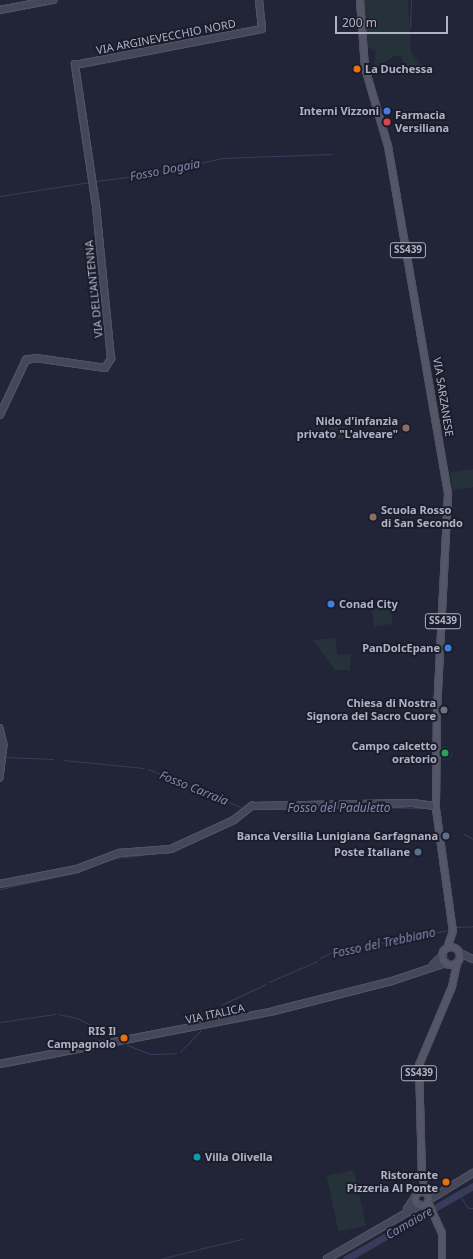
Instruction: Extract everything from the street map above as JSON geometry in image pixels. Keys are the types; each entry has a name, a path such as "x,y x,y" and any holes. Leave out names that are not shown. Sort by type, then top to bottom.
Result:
{"main road":[{"name":"VIA SARZANESE","path":"360,0 365,68 389,152 448,494 437,710 436,806 453,935"},
{"name":"SS439","path":"442,1259 442,1233 426,1201 422,1177 419,1065 455,976 459,959 453,935"},
{"path":"453,935 443,955 455,976"},
{"path":"447,948 456,948"},
{"path":"447,964 459,959"},
{"path":"416,1195 422,1177"},
{"path":"416,1195 426,1201"},
{"path":"416,1195 426,1201"}],"street":[{"path":"0,10 53,0"},
{"name":"VIA ARGINEVECCHIO NORD","path":"75,65 262,29 260,0"},
{"name":"VIA DELL'ANTENNA","path":"0,415 22,364 30,358 109,366 111,353 92,182 75,65"},
{"path":"0,728 4,746 0,778"},
{"path":"0,884 77,869 119,853 171,849 234,820 252,806 414,803 436,806"},
{"name":"VIA ITALICA","path":"430,967 443,955"},
{"path":"459,959 473,960"},
{"name":"VIA ITALICA","path":"0,1064 274,1011 430,967 447,964"},
{"path":"327,1259 406,1210 426,1201 437,1193 473,1173"},
{"path":"406,1210 416,1195"}],"shaded area":[{"path":"361,0 408,0 411,53 429,74 403,68 403,58 396,55 373,70 376,51 365,47"},
{"path":"346,424 345,439 329,439 329,427 344,427"},
{"path":"473,469 473,487 453,490 450,473"},
{"path":"390,605 393,624 374,627 371,608"},
{"path":"336,638 337,655 351,654 350,670 335,670 313,640"},
{"name":"Campo calcetto oratorio","path":"445,746 450,748 452,753 450,758 445,760 440,758 438,753 440,748"},
{"path":"354,1170 366,1226 338,1232 327,1176"}],"waterway":[{"path":"410,28 411,0"},
{"name":"Fosso Dogaia","path":"95,181 151,174 222,158 332,154"},
{"name":"Fosso Dogaia","path":"0,196 90,182"},
{"name":"Fosso Carraia","path":"5,757 53,759"},
{"name":"Fosso Carraia","path":"63,760 144,768"},
{"name":"Fosso Carraia","path":"148,769 240,807"},
{"name":"Fosso del Paduletto","path":"270,808 326,807"},
{"name":"Fosso del Paduletto","path":"370,807 421,808"},
{"name":"Fosso del Paduletto","path":"235,822 248,812"},
{"path":"464,834 473,839"},
{"name":"Fosso del Paduletto","path":"110,859 172,851"},
{"name":"Fosso del Paduletto","path":"0,889 74,873 98,864"},
{"name":"Fosso del Trebbiano","path":"456,927 473,926"},
{"name":"Fosso del Trebbiano","path":"320,958 332,952 449,930"},
{"name":"Fosso del Trebbiano","path":"269,982 317,961"},
{"name":"Fosso del Trebbiano","path":"209,1021 223,1004 266,984"},
{"name":"Fosso del Trebbiano","path":"0,1022 55,1014"},
{"name":"Fosso del Trebbiano","path":"58,1014 77,1018 116,1038"},
{"name":"Fosso del Trebbiano","path":"180,1052 201,1030"},
{"name":"Fosso del Trebbiano","path":"127,1045 151,1054 176,1053"},
{"name":"Camaiore","path":"346,1259 473,1186"},
{"path":"459,1194 468,1208 473,1208"},
{"path":"199,1249 242,1239"},
{"path":"160,1259 197,1250"}],"place":[{"name":"La Duchessa","path":"357,69"},
{"name":"Interni Vizzoni","path":"387,111"},
{"name":"Farmacia Versiliana","path":"387,122"},
{"name":"Nido d'infanzia privato \"L'alveare\"","path":"406,428"},
{"name":"Scuola Rosso di San Secondo","path":"373,517"},
{"name":"Conad City","path":"331,604"},
{"name":"PanDolcEpane","path":"448,648"},
{"name":"Chiesa di Nostra Signora del Sacro Cuore","path":"444,710"},
{"name":"Campo calcetto oratorio","path":"445,753"},
{"name":"Banca Versilia Lunigiana Garfagnana","path":"446,836"},
{"name":"Poste Italiane","path":"418,852"},
{"name":"RIS Il Campagnolo","path":"124,1038"},
{"name":"Villa Olivella","path":"197,1157"},
{"name":"Ristorante Pizzeria Al Ponte","path":"446,1182"}]}
